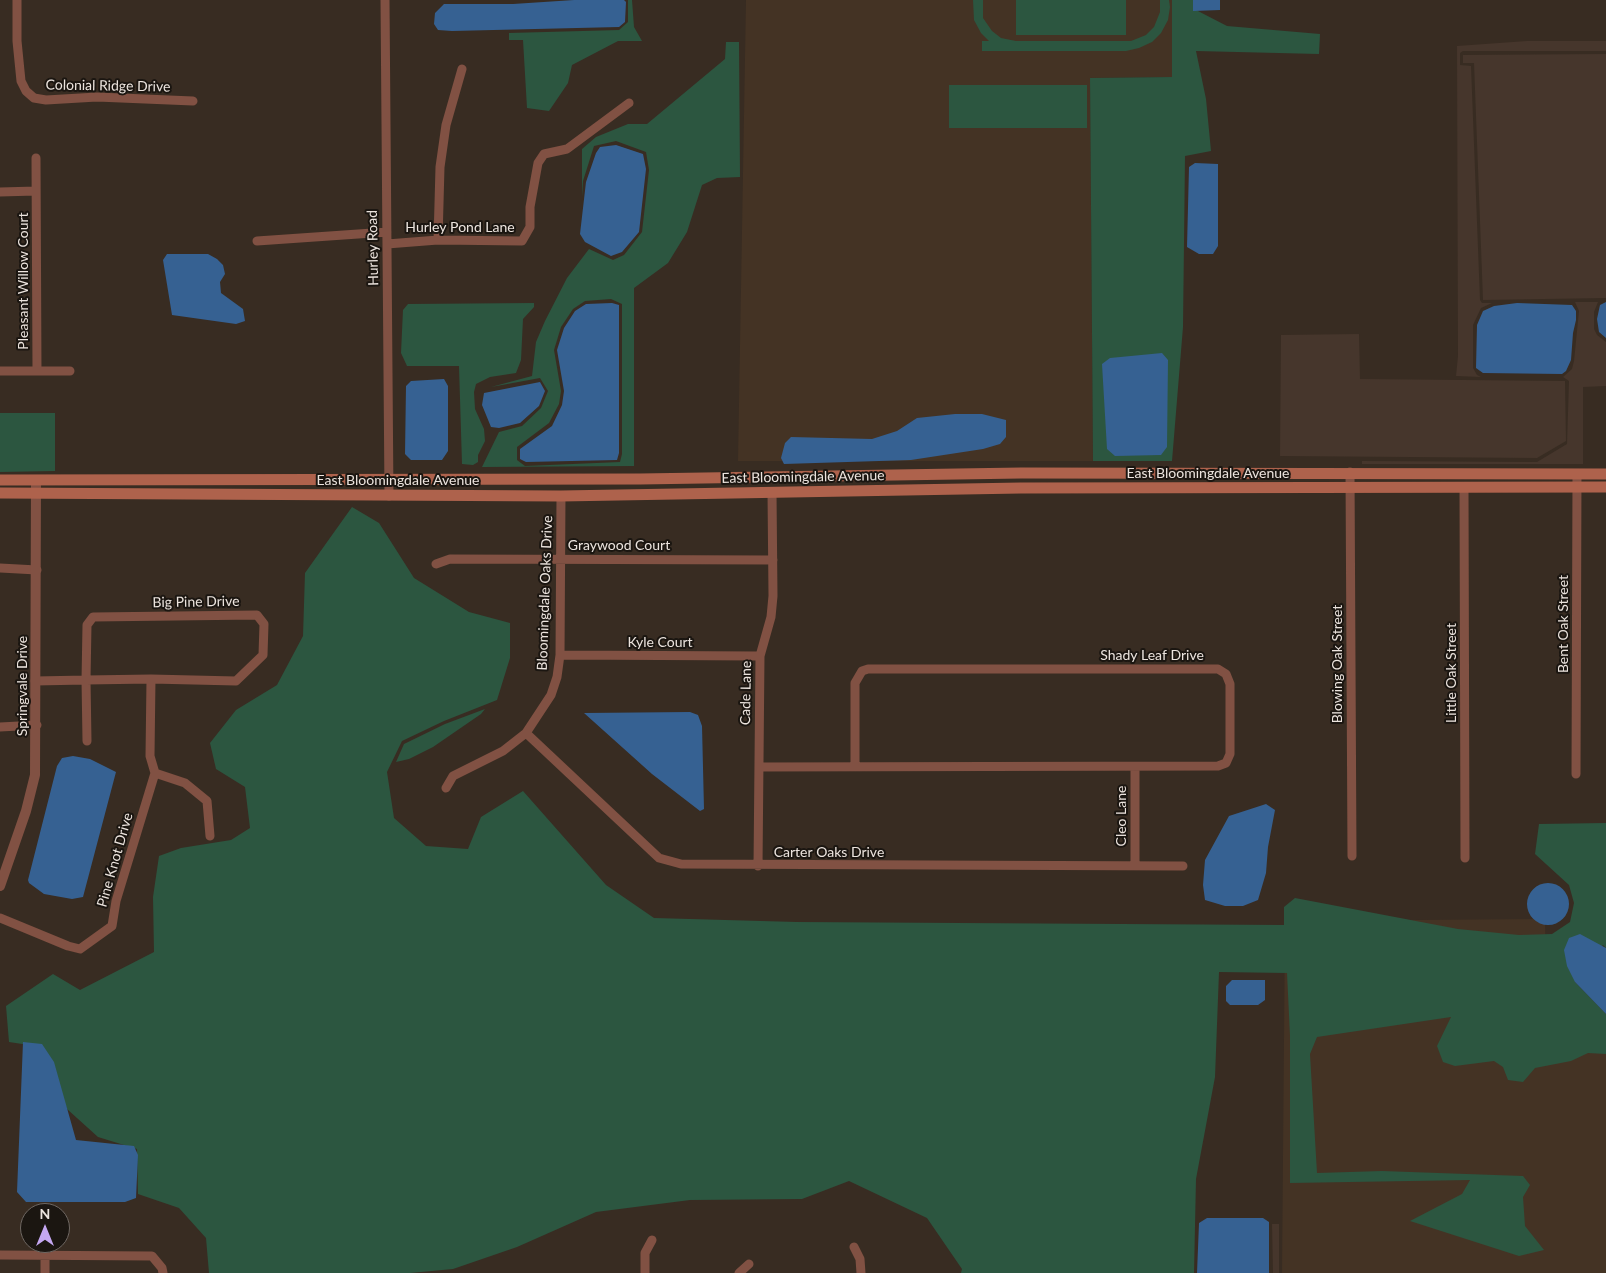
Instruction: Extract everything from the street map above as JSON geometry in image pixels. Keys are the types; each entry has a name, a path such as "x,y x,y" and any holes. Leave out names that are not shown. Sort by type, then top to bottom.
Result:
{"main road":[{"name":"East Bloomingdale Avenue","path":"0,480 640,479 1021,473 1350,472 1606,474"},
{"path":"1021,473 1021,488"},
{"path":"772,477 772,492"},
{"path":"633,495 640,479"},
{"name":"East Bloomingdale Avenue","path":"0,493 561,496 1021,488 1606,487"}],"street":[{"name":"Colonial Ridge Drive","path":"17,0 16,41 19,70 26,91 34,98 46,100 97,97 193,101"},
{"name":"Hurley Road","path":"385,0 389,496"},
{"path":"438,240 440,167 446,124 462,69"},
{"name":"Hurley Pond Lane","path":"387,244 438,240 522,241 530,227 530,207 538,163 544,154 567,148 629,103"},
{"name":"Pleasant Willow Court","path":"36,158 37,371"},
{"path":"0,192 36,192"},
{"path":"257,241 387,232"},
{"path":"0,371 70,371"},
{"name":"Blowing Oak Street","path":"1350,472 1352,856"},
{"name":"Bent Oak Street","path":"1576,774 1577,474"},
{"name":"Springvale Drive","path":"0,886 26,811 35,775 37,725 35,681 36,480"},
{"name":"Little Oak Street","path":"1464,488 1465,858"},
{"name":"Cade Lane","path":"758,866 760,656 771,617 773,560 772,492"},
{"name":"Bloomingdale Oaks Drive","path":"446,788 453,776 503,751 526,733 551,695 557,677 560,655 561,496"},
{"name":"Graywood Court","path":"436,564 450,559 773,560"},
{"path":"0,568 37,570"},
{"name":"Big Pine Drive","path":"35,681 86,680 151,679 236,681 263,655 264,624 257,615 93,617 87,625 86,680 87,741"},
{"name":"Kyle Court","path":"560,655 760,656"},
{"name":"Shady Leaf Drive","path":"760,767 1218,766 1226,762 1230,754 1230,684 1226,674 1218,668 868,669 862,671 855,683 855,766"},
{"name":"Pine Knot Drive","path":"0,918 68,946 80,949 112,926 116,901 155,773 150,756 151,679"},
{"path":"0,727 37,725"},
{"name":"Carter Oaks Drive","path":"526,733 659,858 682,864 758,866 1183,866"},
{"name":"Cleo Lane","path":"1135,767 1135,866"},
{"path":"155,773 185,783 207,801 210,836"},
{"path":"645,1273 645,1253 652,1240"},
{"path":"854,1247 860,1259 861,1273"},
{"path":"0,1255 152,1256 162,1268 163,1273"},
{"path":"45,1273 46,1255"},
{"path":"739,1273 749,1264"}],"shaded area":[{"path":"746,0 1172,0 1172,77 1090,78 1093,461 738,461"},
{"path":"1527,41 1606,41 1606,51 1463,51 1460,53 1460,65 1471,66 1480,300 1482,303 1492,303 1481,308 1473,325 1473,368 1477,375 1481,377 1456,376 1458,356 1457,46"},
{"path":"1606,54 1606,298 1483,300 1474,63 1463,63 1463,55"},
{"path":"1575,302 1598,302 1594,312 1594,329 1597,335 1606,342 1606,386 1583,387 1583,464 1362,464 1362,461 1537,462 1567,444 1569,381 1563,377 1572,369 1574,361 1579,311"},
{"path":"1359,334 1360,379 1565,381 1566,441 1537,458 1280,456 1281,335"},
{"path":"1545,919 1546,978 1606,1042 1606,1273 1282,1273 1285,921"},
{"path":"1272,1224 1279,1224 1279,1273 1273,1273"}],"green space":[{"path":"628,0 632,0 634,27 642,41 618,41 572,65 568,83 549,111 527,108 523,40 509,40 509,33 619,30 628,22"},
{"path":"973,0 983,0 983,18 992,31 1001,38 1016,41 1131,41 1146,35 1154,27 1160,12 1160,0 1169,0 1170,7 1168,20 1161,33 1152,42 1139,48 1126,51 982,51 982,41 989,41 981,33 974,20"},
{"path":"1016,0 1126,0 1126,35 1016,35"},
{"path":"1172,0 1196,0 1196,10 1227,26 1320,34 1319,54 1196,51 1206,99 1211,151 1185,156 1183,327 1172,461 1093,461 1090,78 1172,77"},
{"path":"726,42 739,42 740,177 717,178 702,185 687,232 668,263 634,288 634,466 482,467 499,432 522,426 541,408 548,391 540,378 491,387 532,376 536,342 545,321 567,278 589,249 613,260 624,255 642,232 649,170 646,152 616,141 594,146 583,181 582,197 582,149 596,137 628,124 647,124 725,59","holes":["611,299 622,304 622,454 620,462 525,466 517,460 517,447 549,423 559,404 561,391 554,350 561,327 573,309 585,301"]},
{"path":"949,85 1087,85 1087,128 949,128"},
{"path":"534,303 534,307 523,319 521,360 516,373 490,377 476,384 474,392 475,409 484,429 485,441 478,455 478,462 473,465 462,464 459,366 407,366 401,353 403,310 408,304"},
{"path":"0,413 55,413 55,471 0,472"},
{"path":"352,507 379,523 414,578 469,612 510,623 510,658 497,700 444,721 402,741 387,772 394,818 426,846 468,849 481,817 523,791 606,885 654,918 797,922 1284,925 1284,907 1295,898 1458,929 1519,935 1552,934 1570,922 1574,903 1569,885 1535,854 1539,824 1606,823 1606,948 1603,945 1575,982 1606,1014 1606,1054 1588,1053 1571,1061 1535,1068 1523,1082 1508,1080 1503,1067 1494,1061 1455,1066 1443,1062 1437,1046 1451,1017 1317,1037 1310,1054 1317,1173 1382,1171 1523,1176 1530,1185 1523,1197 1525,1226 1544,1250 1519,1256 1410,1221 1462,1194 1470,1180 1290,1183 1290,1036 1287,973 1219,972 1215,1077 1196,1179 1194,1273 961,1273 962,1269 927,1218 849,1181 802,1199 690,1200 596,1212 517,1247 453,1269 410,1273 209,1273 206,1238 179,1208 138,1194 137,1149 98,1137 67,1109 42,1047 9,1042 6,1006 53,974 80,990 154,952 153,897 159,856 181,848 231,840 250,828 245,787 216,769 210,743 236,710 277,685 303,636 305,573"},
{"path":"485,709 481,714 433,747 409,759 396,762 404,744 445,724"}],"water":[{"path":"574,0 624,0 626,2 625,22 619,27 452,31 438,30 434,24 435,13 444,4 513,4"},
{"path":"1193,0 1220,0 1220,10 1193,11"},
{"path":"616,145 643,154 646,169 639,232 622,252 611,256 585,242 580,234 586,182 596,153 600,147"},
{"path":"1195,163 1218,164 1218,246 1213,254 1199,254 1187,247 1189,167"},
{"path":"167,254 208,254 217,259 223,265 225,274 220,282 221,293 243,309 245,321 236,324 172,315 163,260"},
{"path":"1606,302 1606,338 1599,332 1597,319 1600,305"},
{"path":"612,303 619,305 619,453 617,460 526,462 520,459 520,449 552,426 562,405 564,391 557,350 564,328 575,311 586,304"},
{"path":"1517,303 1572,305 1576,311 1571,360 1566,371 1562,374 1483,373 1476,368 1477,325 1483,311 1494,306"},
{"path":"1162,353 1168,360 1167,447 1161,455 1115,456 1107,449 1102,364 1110,358"},
{"path":"444,379 448,386 448,451 442,460 411,460 405,454 406,386 411,381"},
{"path":"540,382 545,391 539,406 520,423 499,428 491,427 482,405 484,393"},
{"path":"955,414 982,414 1006,420 1006,437 1000,444 983,449 911,460 784,464 781,458 785,443 791,437 872,439 897,431 917,418"},
{"path":"690,712 698,715 702,726 704,809 700,811 652,774 584,713"},
{"path":"73,756 90,759 116,772 83,897 72,899 44,894 29,883 28,880 57,766 62,758"},
{"path":"1266,804 1275,810 1268,847 1266,873 1258,900 1243,906 1225,906 1205,900 1203,885 1205,860 1229,816"},
{"path":"1548,883 1563,889 1569,904 1563,919 1548,925 1533,919 1527,904 1533,889"},
{"path":"1580,934 1606,948 1606,1014 1575,982 1567,966 1564,950 1569,938"},
{"path":"1232,980 1265,980 1265,1000 1258,1005 1230,1005 1226,1001 1226,986"},
{"path":"23,1042 42,1044 54,1062 76,1140 134,1146 138,1155 136,1198 125,1202 26,1202 17,1192"},
{"path":"1207,1218 1263,1218 1269,1222 1269,1273 1197,1273 1199,1223"}]}
